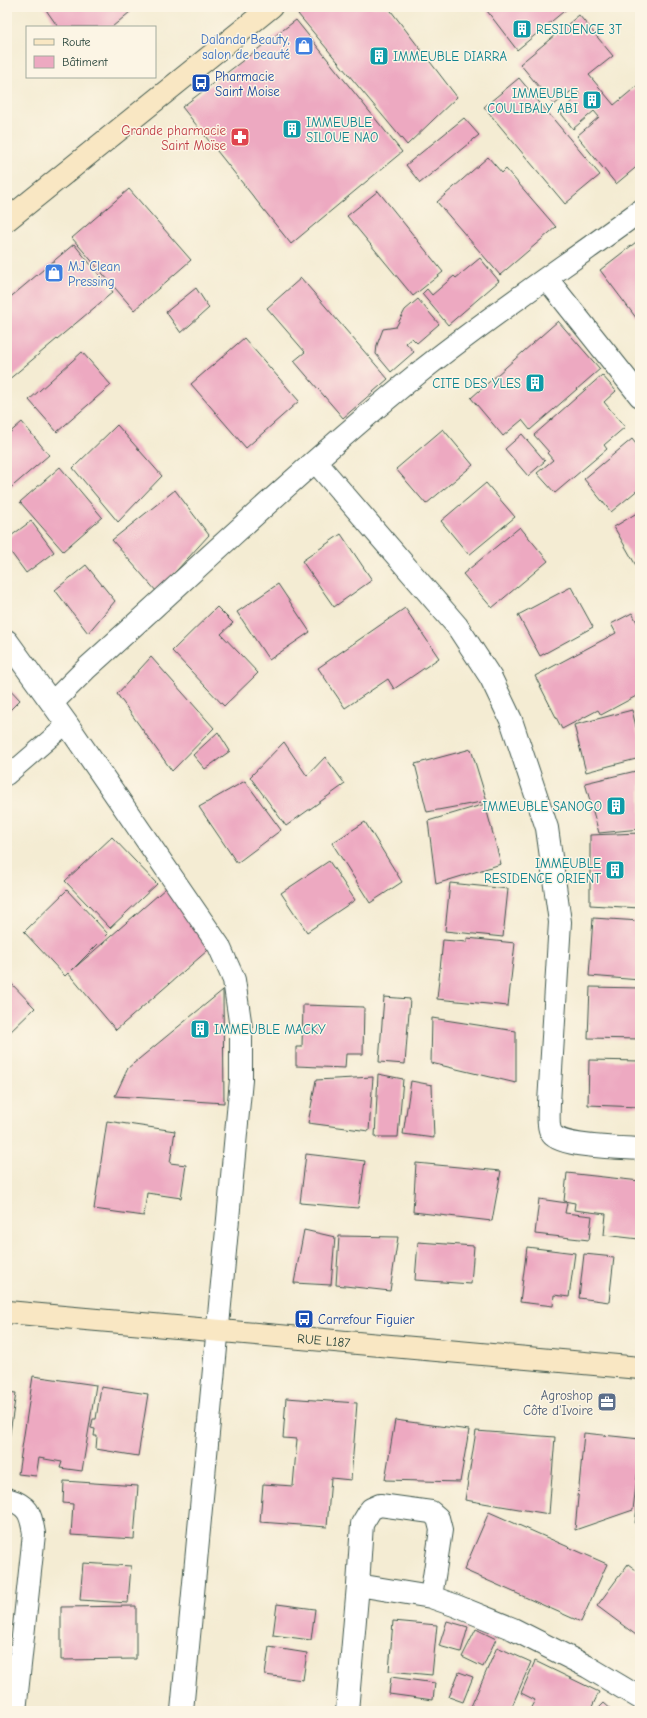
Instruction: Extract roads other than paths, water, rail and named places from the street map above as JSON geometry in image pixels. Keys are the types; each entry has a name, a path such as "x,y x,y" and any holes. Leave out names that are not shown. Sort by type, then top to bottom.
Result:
{"street":[{"path":"7,220 271,7"},
{"path":"52,703 87,668 315,461 415,376 467,335 640,211"},
{"path":"547,278 640,396"},
{"path":"315,461 457,626 491,678 511,720 547,828 560,922 549,1104 549,1123 552,1133 557,1138 570,1143 640,1149"},
{"path":"7,641 67,724 219,946 234,980 241,1028 241,1080 219,1331 182,1711"},
{"name":"RUE L187","path":"7,1312 640,1368"},
{"path":"7,1499 24,1506 32,1518 34,1534 15,1711"},
{"path":"347,1711 362,1524 371,1509 380,1505 431,1512 438,1518 441,1530 431,1597"},
{"path":"358,1585 431,1597 513,1629 588,1667 640,1698"}],"lane":[{"path":"7,776 67,724"}],"place":[{"name":"RESIDENCE 3T","path":"522,29"},
{"name":"Dalanda Beauty, salon de beauté","path":"304,46"},
{"name":"IMMEUBLE DIARRA","path":"379,56"},
{"name":"Pharmacie Saint Moise","path":"201,83"},
{"name":"IMMEUBLE COULIBALY ABI","path":"592,100"},
{"name":"IMMEUBLE SILOUE NAO","path":"292,129"},
{"name":"Grande pharmacie Saint Moïse","path":"240,137"},
{"name":"MJ Clean Pressing","path":"54,273"},
{"name":"CITE DES YLES","path":"535,383"},
{"name":"IMMEUBLE SANOGO","path":"616,806"},
{"name":"IMMEUBLE RESIDENCE ORIENT","path":"615,870"},
{"name":"IMMEUBLE MACKY","path":"200,1029"},
{"name":"Carrefour Figuier","path":"304,1319"},
{"name":"Agroshop Côte d'Ivoire","path":"607,1402"}]}
